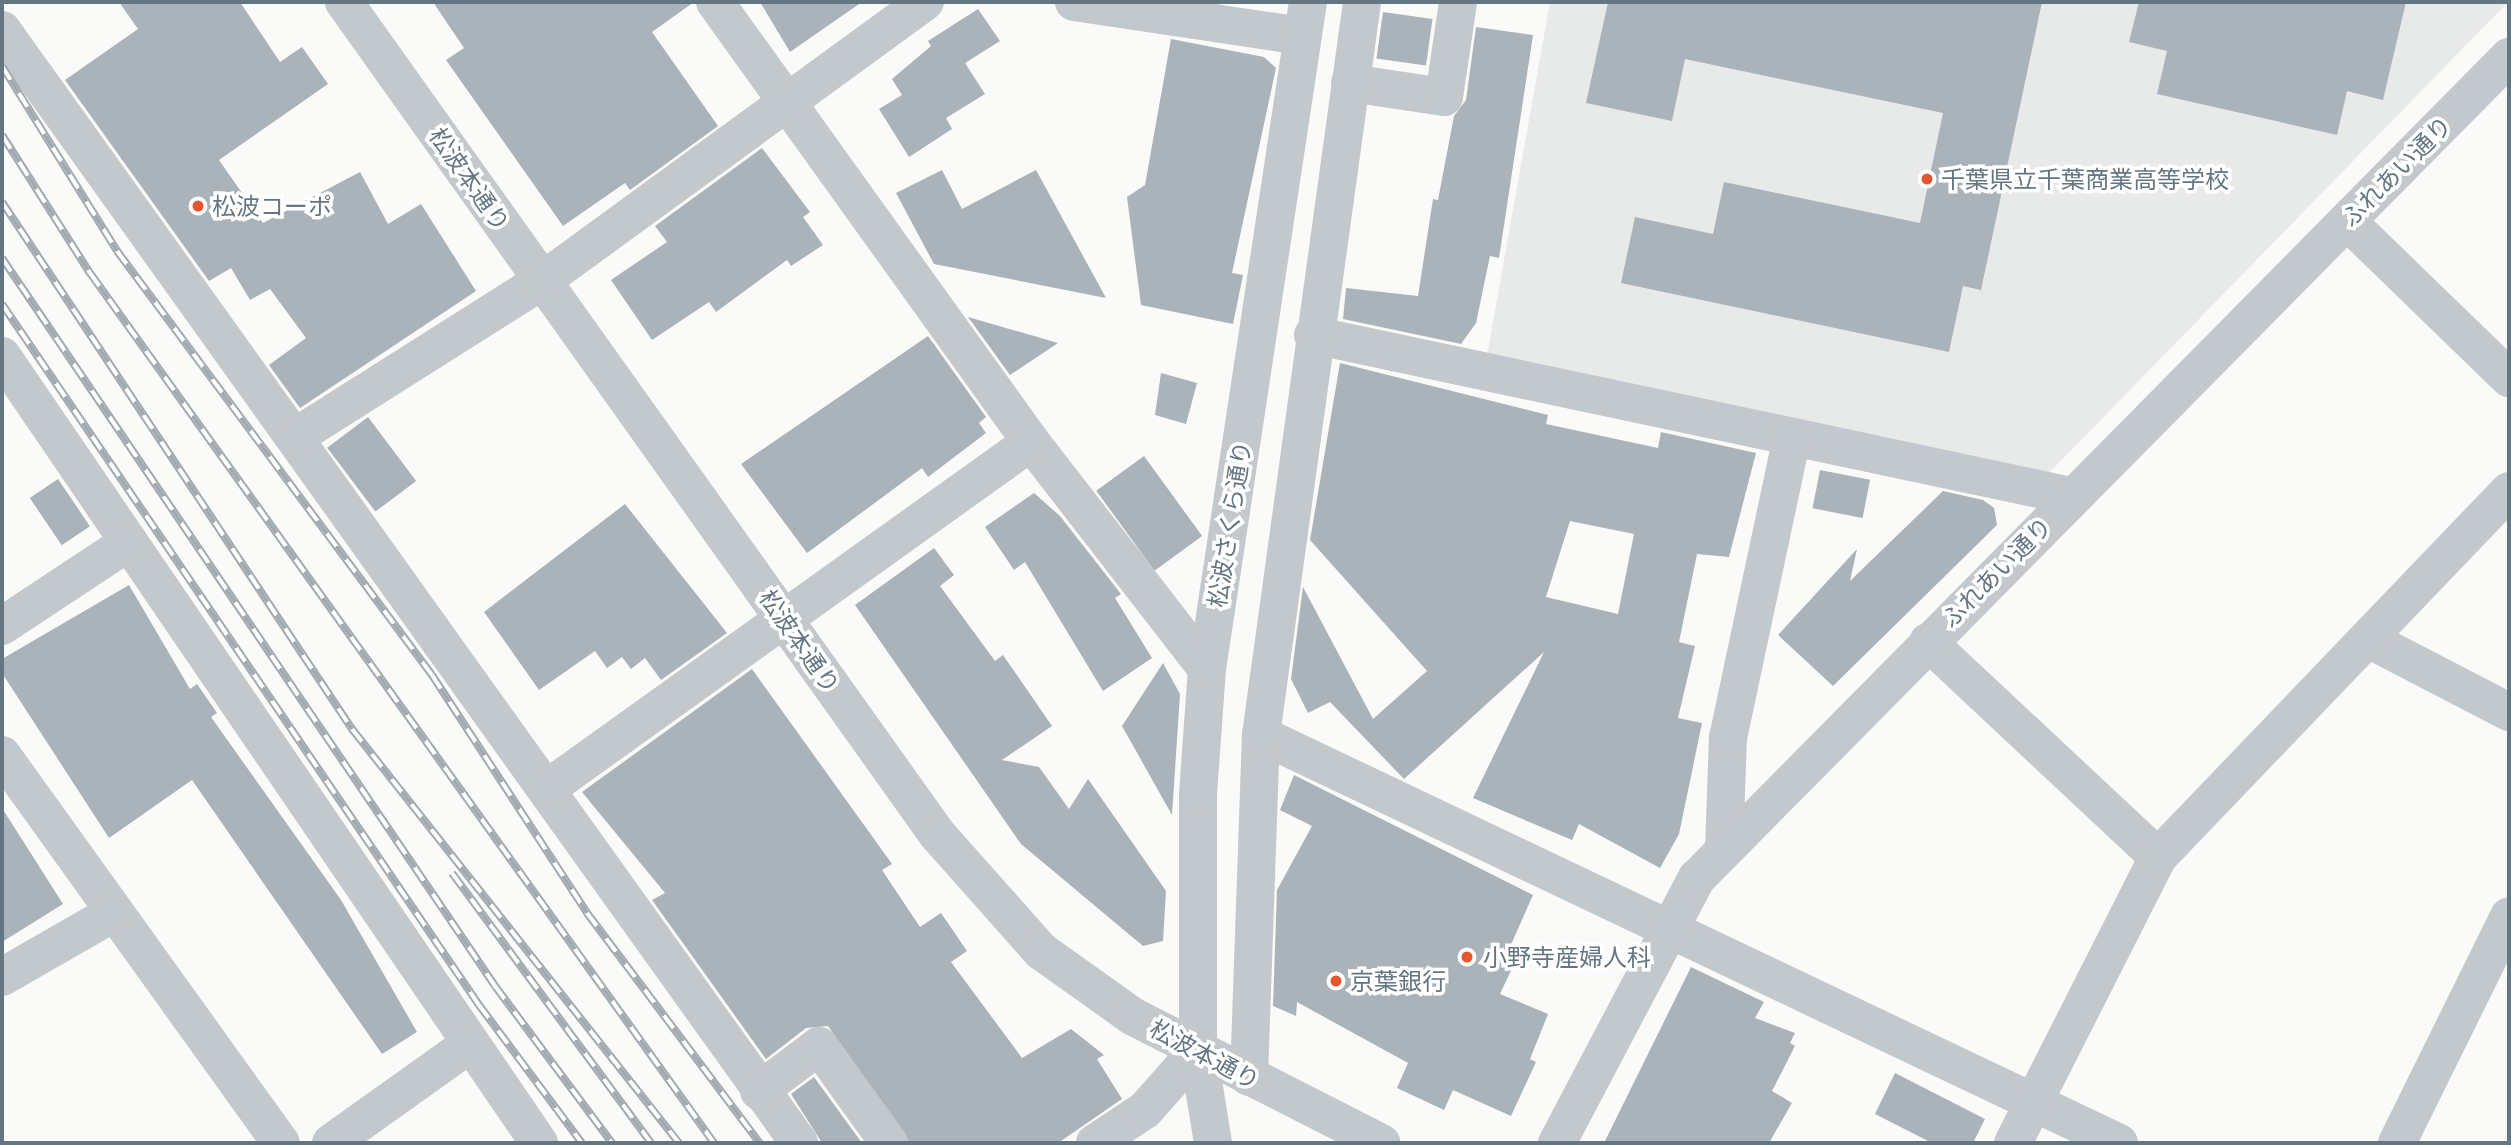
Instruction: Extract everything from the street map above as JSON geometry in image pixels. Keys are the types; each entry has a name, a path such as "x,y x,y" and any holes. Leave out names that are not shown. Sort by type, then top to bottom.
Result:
{"street":[{"name":"松波本通り","path":"344,2 937,834 1041,951 1132,1016 1381,1143"},
{"path":"715,2 1031,442 1207,669"},
{"path":"295,437 542,281 785,101 925,2"},
{"path":"1074,2 1305,19"},
{"path":"1249,1077 1261,735 1313,335 1362,2"},
{"path":"1350,83 1444,97 1458,2"},
{"name":"松波さくら通り","path":"1213,1143 1198,1050 1198,794 1207,669 1305,19"},
{"path":"2,30 548,788 759,1091 799,1143"},
{"name":"ふれあい通り","path":"1557,1143 1697,878 2071,496 2509,57"},
{"path":"2347,221 2509,378"},
{"path":"1313,335 2071,496"},
{"path":"2,356 539,1143"},
{"path":"1724,850 1728,738 1792,437"},
{"path":"548,788 782,615 1031,442"},
{"path":"2013,1143 2158,857 2509,491"},
{"path":"2,626 129,542"},
{"path":"2368,639 2509,712"},
{"path":"1928,642 2158,857"},
{"path":"1261,735 1671,926 2119,1143"},
{"path":"2,755 281,1143"},
{"path":"2,976 115,912"},
{"path":"2397,1143 2509,916"},
{"path":"331,1143 470,1044"},
{"path":"759,1091 819,1046 889,1143"},
{"path":"1095,1143 1145,1110 1198,1050"}],"shaded area":[{"name":"千葉県立千葉商業高等学校","path":"1550,2 2508,2 2049,473 1487,356"}],"building":[{"path":"119,2 240,2 280,62 302,47 328,84 219,160 263,223 360,172 388,224 421,204 476,291 300,408 269,365 306,338 270,289 250,300 231,268 209,281 65,80 138,29"},
{"path":"433,2 694,2 652,32 718,126 630,190 625,183 563,226 446,60 464,48"},
{"path":"760,2 862,2 790,52"},
{"path":"1608,2 2042,2 1981,290 1963,286 1949,352 1621,283 1635,217 1713,234 1724,182 1920,223 1943,113 1685,59 1672,121 1586,103"},
{"path":"2139,2 2406,2 2383,100 2347,91 2337,135 2157,94 2167,51 2129,42"},
{"path":"978,9 1000,41 965,63 985,94 946,118 952,129 909,157 879,109 902,95 892,79 931,46 928,41"},
{"path":"1383,12 1433,19 1426,66 1376,59"},
{"path":"1476,27 1533,35 1499,258 1490,256 1476,323 1461,344 1343,319 1346,288 1418,296 1433,199 1438,200 1454,116 1466,100"},
{"path":"1171,39 1264,57 1276,68 1232,273 1243,275 1233,324 1141,305 1127,197 1145,185"},
{"path":"762,148 810,212 803,217 823,245 791,266 787,260 716,312 709,302 652,340 611,280 667,242 655,226"},
{"path":"942,170 962,209 1036,170 1106,298 934,264 896,193"},
{"path":"968,317 1058,343 1010,375"},
{"path":"928,336 986,417 979,423 986,433 928,477 922,468 807,553 741,464"},
{"path":"1340,363 1548,415 1546,424 1658,448 1661,432 1756,453 1729,557 1697,554 1679,642 1695,646 1678,718 1702,723 1679,834 1660,868 1579,824 1572,840 1473,798 1544,652 1404,779 1330,702 1308,713 1291,679 1303,587 1373,719 1427,671 1310,540","holes":["1570,521 1634,534 1618,614 1546,597"]},
{"path":"1161,373 1197,383 1186,424 1155,415"},
{"path":"368,417 416,481 375,512 327,448"},
{"path":"1144,456 1202,536 1154,571 1096,491"},
{"path":"1820,470 1870,480 1863,518 1813,508"},
{"path":"58,479 90,526 62,545 30,498"},
{"path":"1943,491 1983,500 1994,508 1997,525 1833,686 1778,635 1857,549 1850,581"},
{"path":"1034,493 1060,516 1121,594 1115,598 1152,658 1103,691 1025,562 1014,570 985,527"},
{"path":"625,504 727,633 661,680 645,658 631,669 622,657 607,668 595,651 539,690 484,612"},
{"path":"934,548 954,575 940,586 995,661 1003,655 1052,726 1002,760 1039,767 1069,809 1088,779 1166,891 1163,941 1143,946 1021,844 855,605"},
{"path":"129,585 190,689 197,684 217,713 211,717 341,900 417,1032 382,1054 192,780 109,838 2,673 2,659"},
{"path":"1163,663 1180,694 1172,815 1122,726"},
{"path":"752,669 892,864 882,870 920,927 941,913 967,951 951,962 1022,1058 1071,1029 1104,1055 1097,1059 1122,1099 1058,1143 910,1143 828,1026 806,1028 766,1059 652,900 665,893 582,792"},
{"path":"1294,775 1533,895 1510,947 1520,951 1500,994 1548,1014 1530,1059 1536,1062 1511,1116 1453,1090 1444,1110 1397,1088 1408,1063 1297,1002 1296,1016 1273,1006 1277,890 1312,826 1280,810"},
{"path":"2,808 63,904 2,942"},
{"path":"1691,967 1764,1002 1755,1018 1795,1033 1790,1043 1795,1046 1772,1091 1792,1103 1769,1143 1604,1143"},
{"path":"1895,1073 1985,1119 1973,1143 1932,1143 1875,1114"},
{"path":"814,1077 862,1143 822,1143 791,1094"}],"railway":[{"path":"2,66 117,251 432,675 587,913 760,1143"},
{"path":"2,135 90,273 714,1143"},
{"path":"2,202 352,729 679,1143"},
{"path":"2,258 495,986 612,1143"},
{"path":"2,304 479,1005 582,1143"},
{"path":"452,873 651,1143"}],"place":[{"name":"千葉県立千葉商業高等学校","path":"1927,179"},
{"name":"松波コーポ","path":"198,206"},
{"name":"小野寺産婦人科","path":"1467,957"},
{"name":"京葉銀行","path":"1336,981"}]}
